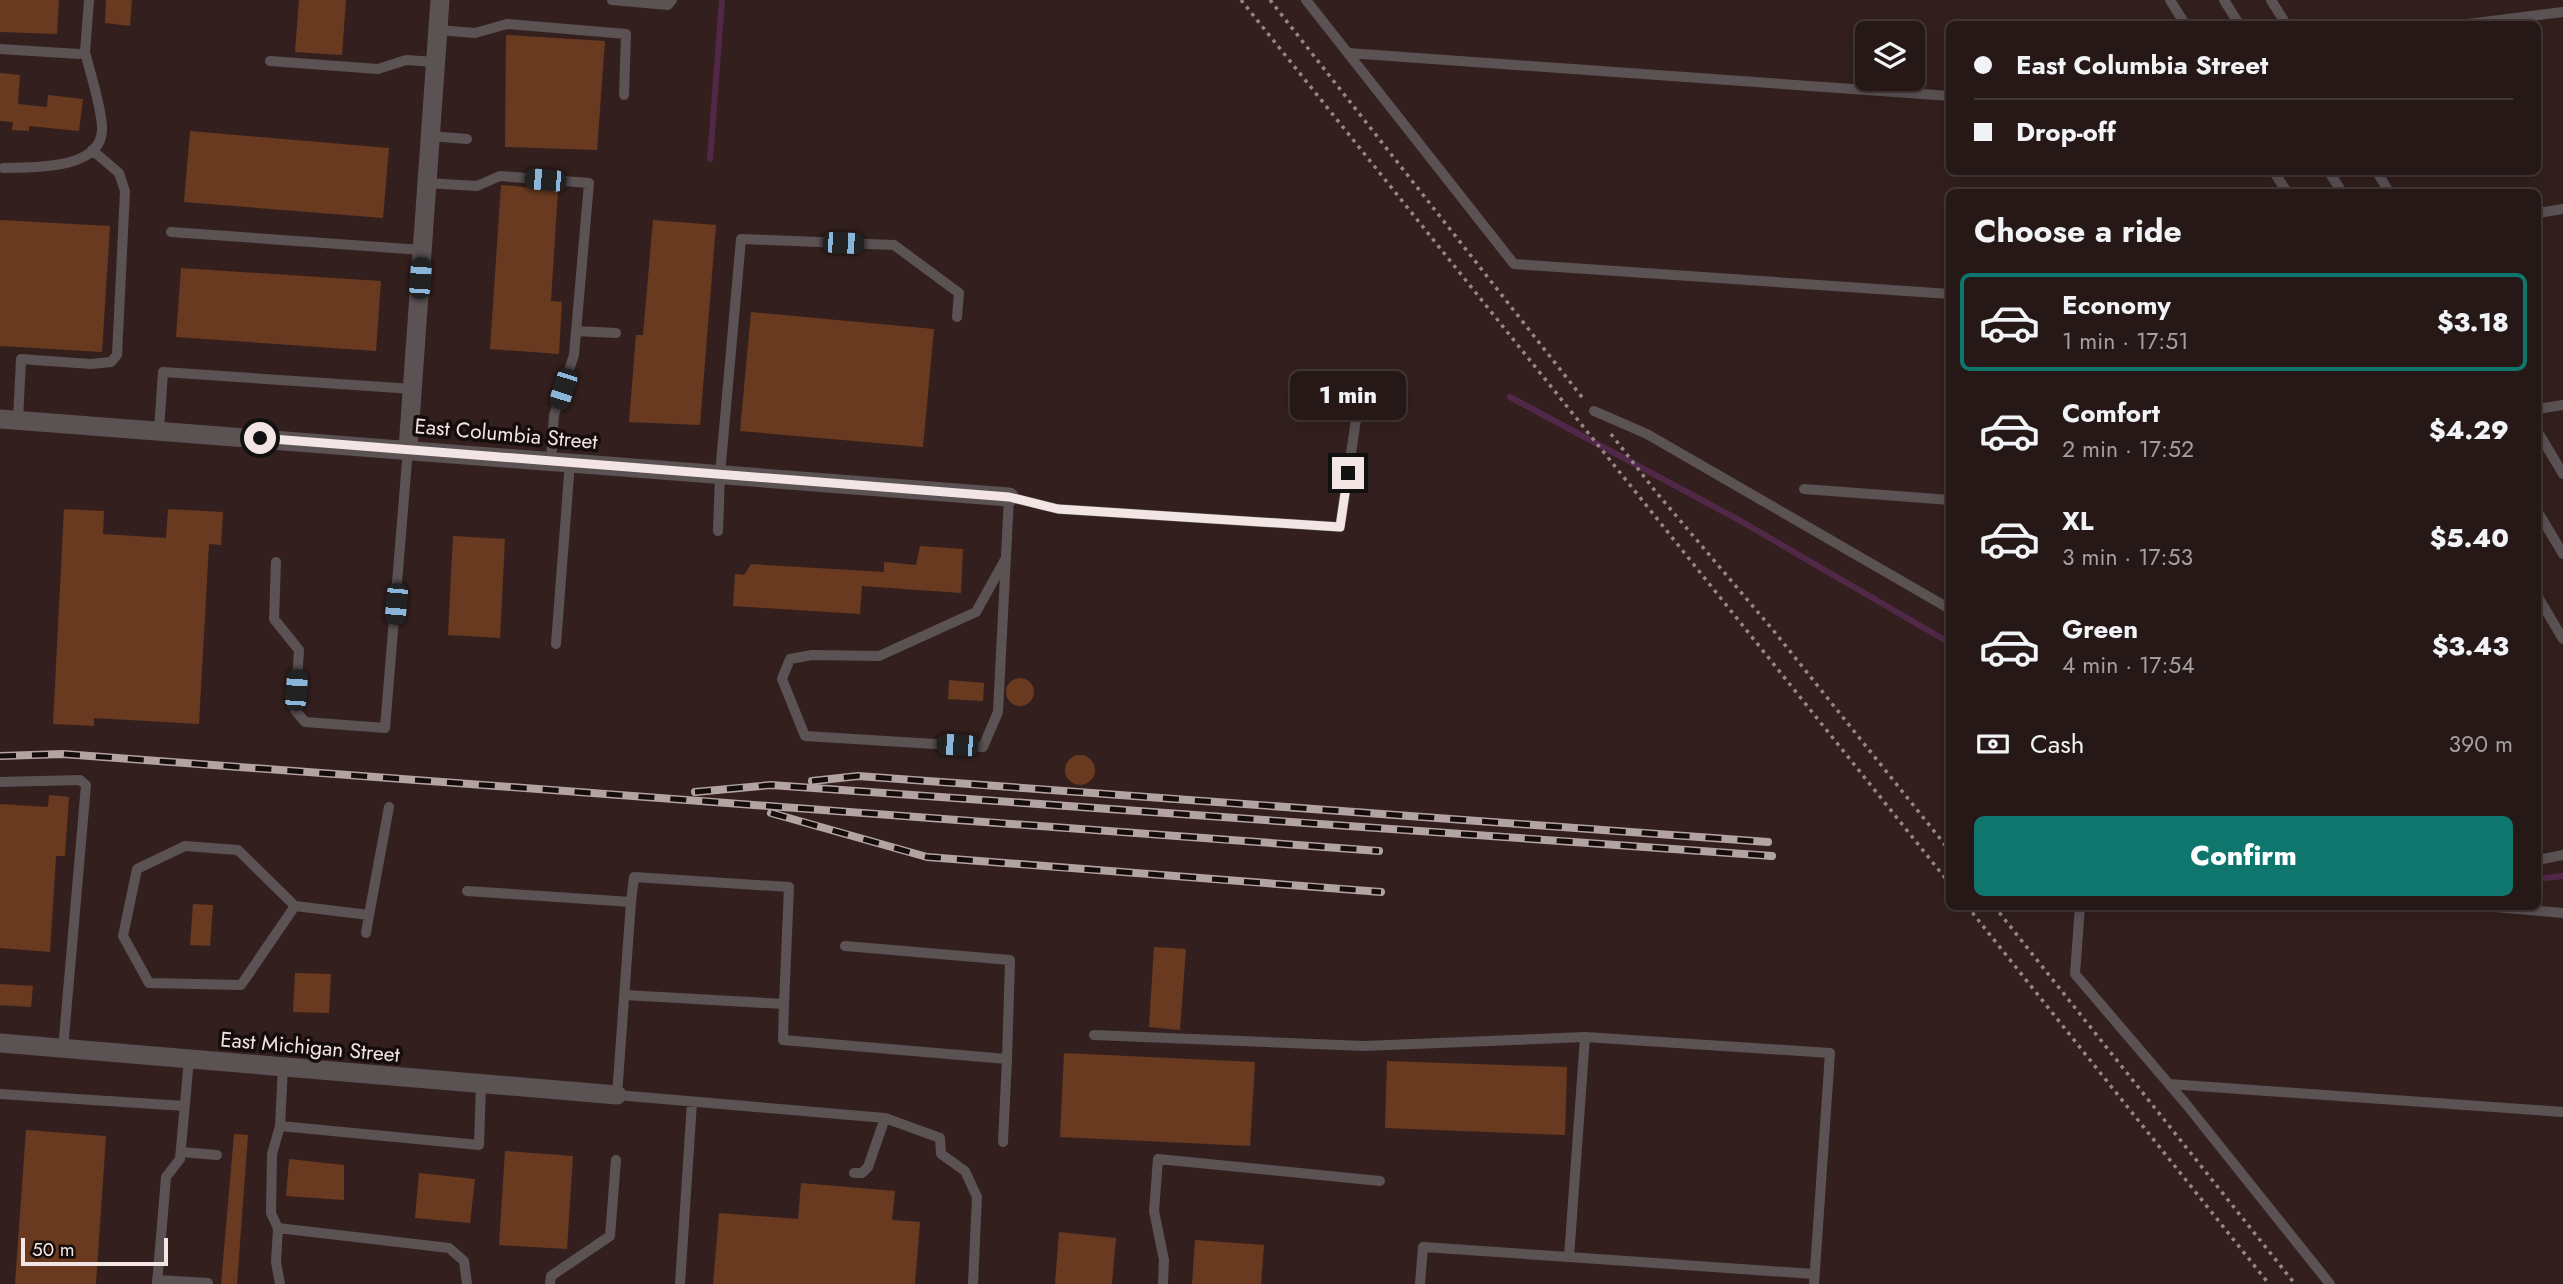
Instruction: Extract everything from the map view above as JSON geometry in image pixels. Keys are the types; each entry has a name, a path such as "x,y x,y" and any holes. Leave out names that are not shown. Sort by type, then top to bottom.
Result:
{"street":[{"path":"408,449 440,0"},
{"name":"East Columbia Street","path":"9,419 1009,497"},
{"name":"East Michigan Street","path":"0,1043 617,1095"}],"lane":[{"path":"3,168 53,167 79,160 96,147 102,129 85,52 89,0"},
{"path":"612,0 668,5 672,0"},
{"path":"1306,0 1514,264 1946,294"},
{"path":"2170,0 2183,21"},
{"path":"2224,0 2237,21"},
{"path":"2271,0 2284,21"},
{"path":"2492,21 2563,12"},
{"path":"438,30 475,33 507,24 626,34 624,95"},
{"path":"0,49 79,54 85,52"},
{"path":"1348,53 1946,96"},
{"path":"270,61 379,69 407,60 435,62"},
{"path":"430,136 467,139"},
{"path":"9,419 21,359 105,364 117,355 125,191 120,173 92,150"},
{"path":"427,183 477,186 500,176 589,183 574,355 554,415 561,461 556,644"},
{"path":"2541,213 2563,209"},
{"path":"171,232 422,250"},
{"path":"718,531 720,474 741,239 894,246 959,293 957,317"},
{"path":"576,331 616,333"},
{"path":"159,430 163,372 412,389"},
{"path":"1006,558 976,612 880,656 812,655 790,659 782,679 805,736 983,747 998,712 1006,558 1009,497 1058,509 1340,527 1360,393"},
{"path":"2541,409 2563,405"},
{"path":"1594,411 1647,434 1946,607"},
{"path":"2541,437 2563,474"},
{"path":"276,562 274,619 299,650 295,710 305,722 385,729 408,449"},
{"path":"1804,489 1946,500"},
{"path":"2541,517 2563,554"},
{"path":"2541,602 2563,639"},
{"path":"0,782 80,780 86,785 63,1049"},
{"path":"366,933 389,807"},
{"path":"295,906 241,985 149,982 123,936 137,870 185,846 238,850 295,906 369,915"},
{"path":"2541,859 2563,855"},
{"path":"973,1284 977,1197 965,1171 941,1154 940,1138 885,1118 617,1095 634,877 789,887 783,1040 1007,1059"},
{"path":"467,891 631,902"},
{"path":"2080,910 2075,974 2169,1084 2330,1284"},
{"path":"2529,910 2563,913"},
{"path":"845,946 1010,960 1003,1142"},
{"path":"625,995 784,1004"},
{"path":"1094,1035 1364,1046 1585,1037 1830,1053 1814,1279 1423,1247 1420,1284"},
{"path":"1569,1257 1585,1037"},
{"path":"189,1059 180,1159 166,1177 157,1282 208,1283"},
{"path":"280,1284 276,1262 278,1228 271,1213 272,1154 280,1126 283,1067"},
{"path":"280,1126 479,1145 481,1084"},
{"path":"2169,1084 2563,1112"},
{"path":"0,1094 185,1106"},
{"path":"680,1284 692,1102"},
{"path":"854,1173 862,1172 868,1167 885,1118"},
{"path":"181,1152 216,1155"},
{"path":"1163,1284 1164,1260 1154,1211 1158,1159 1380,1181"},
{"path":"550,1284 551,1276 611,1236 616,1160"},
{"path":"278,1228 449,1248 464,1261 467,1284"}],"path":[{"path":"1241,0 1946,879"},
{"path":"1270,0 1594,411 1946,846"},
{"path":"1970,910 2269,1284"},
{"path":"1997,910 2295,1284"}],"building":[{"path":"0,0 59,0 57,34 0,32"},
{"path":"106,0 132,0 130,26 105,23"},
{"path":"299,0 346,0 342,55 295,52"},
{"path":"506,35 605,41 597,150 505,147"},
{"path":"0,73 20,75 18,104 47,107 48,95 83,99 79,131 29,126 29,131 12,130 13,122 0,121"},
{"path":"190,131 389,148 383,218 184,202"},
{"path":"501,185 558,190 551,301 562,302 559,354 490,349"},
{"path":"0,220 110,226 102,352 0,346"},
{"path":"653,220 716,225 700,425 629,422 636,335 643,335"},
{"path":"181,268 381,281 376,351 176,337"},
{"path":"751,312 934,329 923,447 740,431"},
{"path":"64,509 104,511 103,534 166,538 168,509 223,512 221,545 209,544 199,724 94,718 94,726 53,724"},
{"path":"453,536 505,539 500,638 448,635"},
{"path":"920,546 963,549 961,593 862,586 860,614 733,606 735,574 744,575 751,564 884,572 884,562 916,565"},
{"path":"1020,678 1030,682 1034,692 1030,702 1020,706 1010,702 1006,692 1010,682"},
{"path":"949,680 984,683 983,701 948,699"},
{"path":"1080,755 1090,760 1095,770 1090,780 1080,785 1070,780 1065,770 1070,760"},
{"path":"49,795 69,797 65,856 56,856 50,952 0,948 0,804 48,807"},
{"path":"193,904 213,905 210,946 190,945"},
{"path":"1154,947 1186,949 1180,1030 1149,1027"},
{"path":"295,973 331,974 329,1013 293,1012"},
{"path":"0,984 33,986 31,1007 0,1005"},
{"path":"1064,1053 1255,1062 1250,1146 1060,1137"},
{"path":"1387,1061 1567,1067 1565,1135 1385,1128"},
{"path":"26,1130 106,1136 96,1284 15,1284"},
{"path":"234,1134 248,1135 237,1284 221,1284"},
{"path":"505,1151 573,1156 567,1249 499,1245"},
{"path":"289,1159 344,1165 344,1200 286,1196"},
{"path":"419,1173 475,1179 470,1223 415,1218"},
{"path":"801,1183 895,1191 892,1220 920,1222 915,1284 713,1284 719,1213 798,1219"},
{"path":"1059,1232 1116,1238 1112,1284 1055,1284"},
{"path":"1195,1240 1264,1245 1261,1284 1192,1284"}],"waterway":[{"path":"710,159 722,0"},
{"path":"1510,397 1739,520 1946,641"},
{"path":"2541,879 2563,876"}],"railway":[{"path":"0,756 63,754 1379,851"},
{"path":"812,781 858,776 1768,842"},
{"path":"695,792 771,785 1772,856"},
{"path":"771,813 927,857 1381,892"}],"route":[{"path":"260,438 1009,497 1058,509 1340,527 1348,473"}]}
